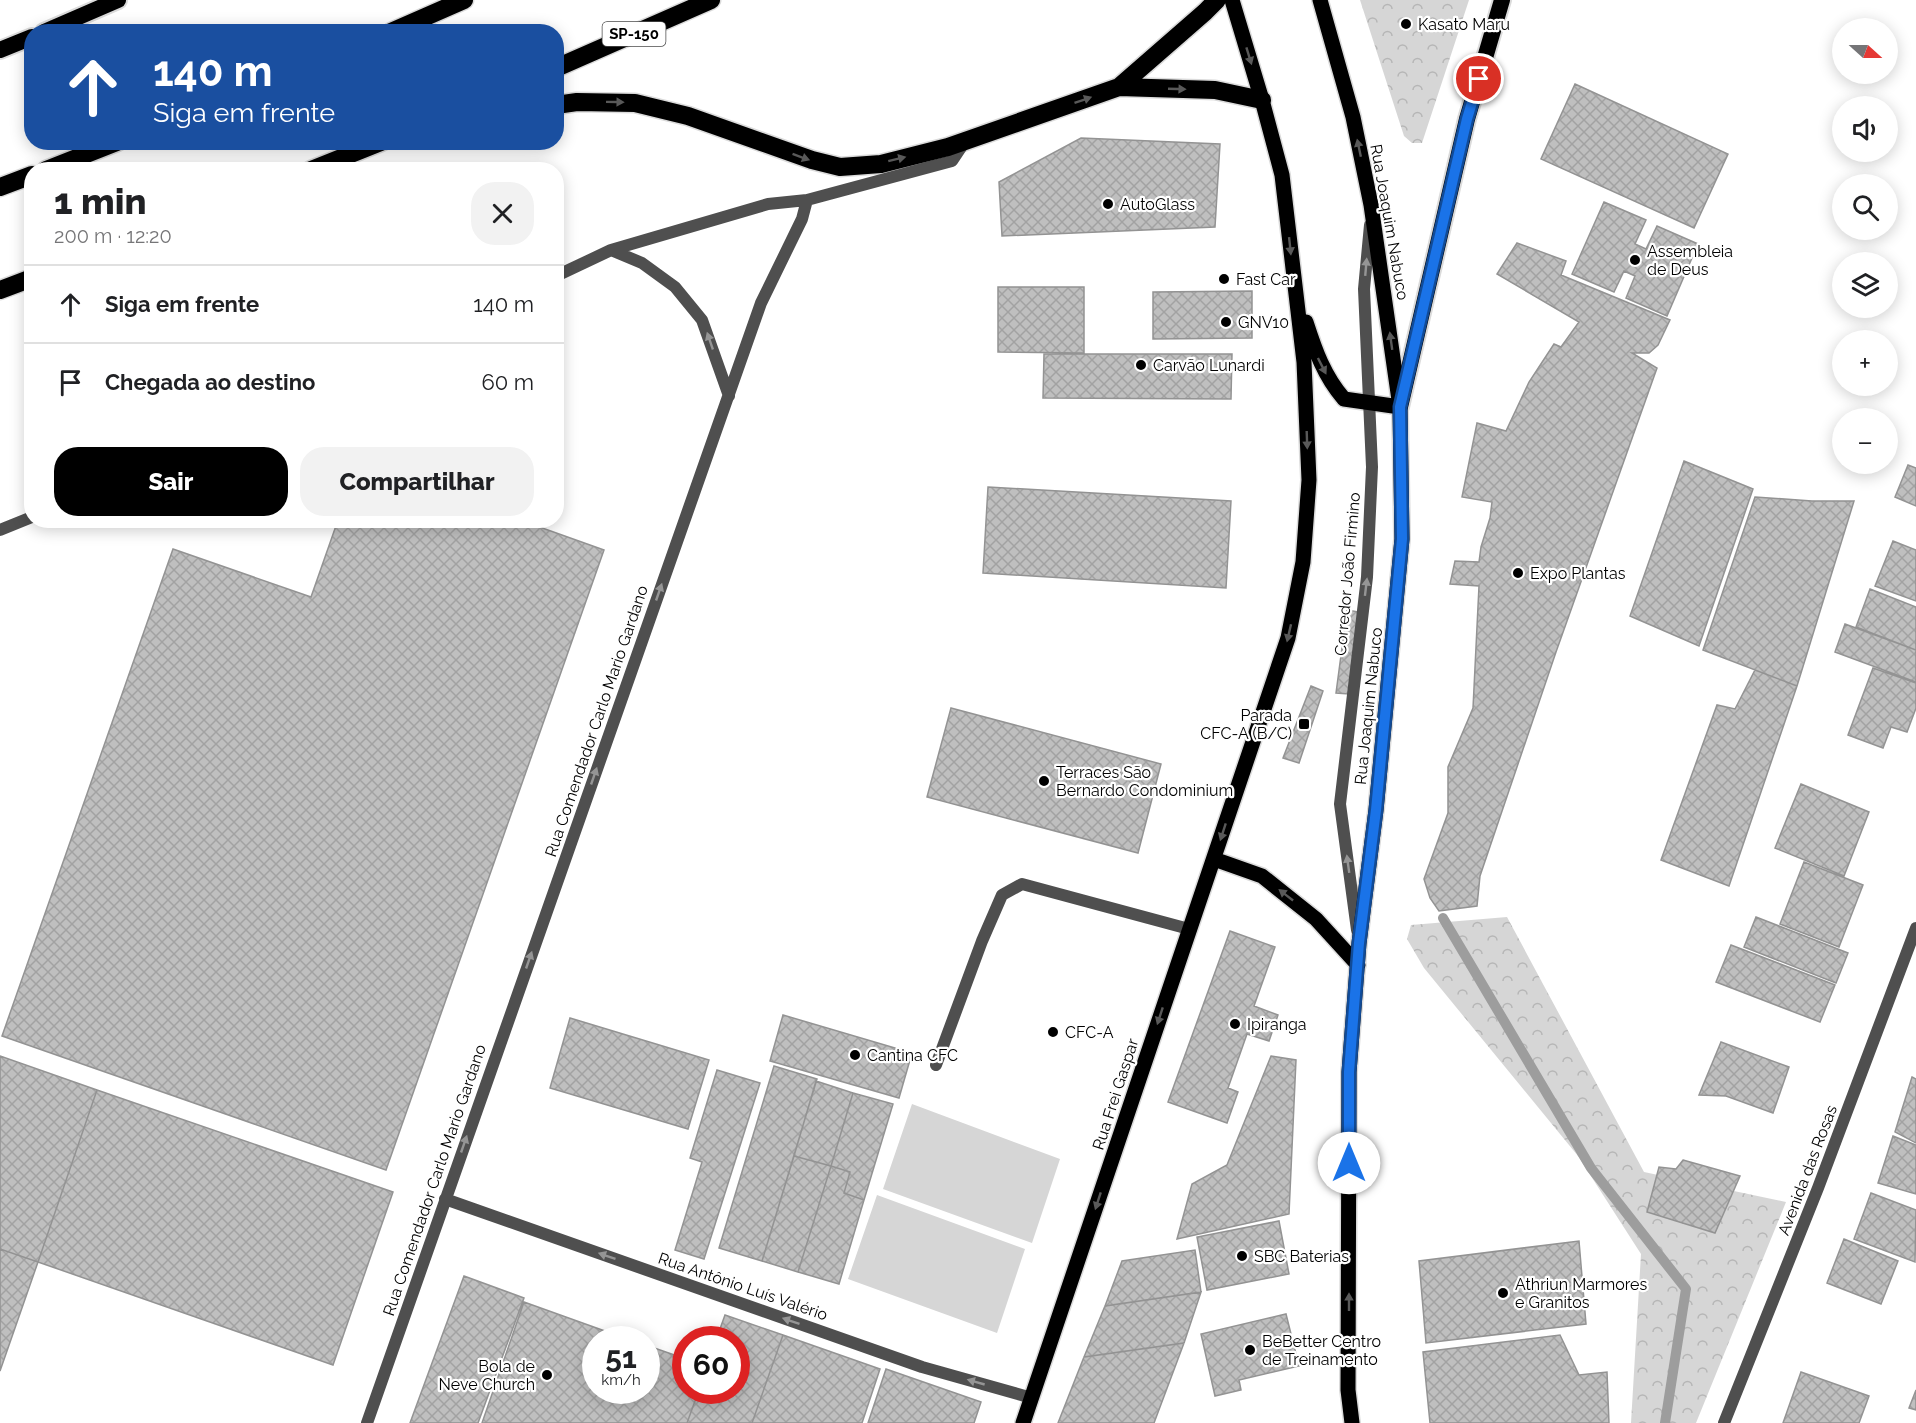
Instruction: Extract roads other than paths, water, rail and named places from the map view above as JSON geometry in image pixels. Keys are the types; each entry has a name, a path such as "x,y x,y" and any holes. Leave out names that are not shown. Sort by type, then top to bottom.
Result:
{"highway":[{"path":"62,24 118,0"},
{"path":"409,24 464,0"},
{"name":"SP-150","path":"564,64 711,0"},
{"path":"1119,87 1217,0"},
{"path":"1400,407 1467,119 1502,0"},
{"path":"0,51 24,40"},
{"path":"564,104 635,103 688,116 812,160 840,167 881,164 966,140 1119,87 1215,90 1262,100"},
{"path":"66,162 97,150"},
{"path":"331,162 361,150"},
{"path":"0,187 24,178"},
{"path":"0,290 24,281"}],"main road":[{"path":"1232,0 1282,175 1295,291 1319,361 1334,388 1344,399 1400,407"},
{"name":"Rua Joaquim Nabuco","path":"1320,0 1353,117 1371,205 1400,407 1402,539 1376,810 1359,943 1349,1072 1348,1390 1352,1423"},
{"name":"Rua Frei Gaspar","path":"1023,1423 1288,638 1302,562 1309,480 1304,362 1295,291"},
{"path":"1214,859 1262,876 1316,919 1358,965"}],"street":[{"path":"564,272 611,250 768,204 807,200 952,161 966,140"},
{"name":"Rua Comendador Carlo Mario Gardano","path":"367,1423 761,303 802,219 807,200"},
{"name":"Corredor João Firmino","path":"1359,943 1340,804 1367,577 1372,467 1364,290 1371,205"},
{"path":"611,250 642,263 675,287 702,320 729,396"},
{"path":"0,530 24,520"},
{"path":"936,1065 982,941 1002,895 1022,884 1189,929"},
{"name":"Avenida das Rosas","path":"1724,1423 1913,951 1916,928"},
{"name":"Rua Antônio Luís Valério","path":"445,1199 922,1367 1032,1398"}],"waterway":[{"path":"1443,918 1591,1168 1686,1289 1665,1423"}],"place":[{"name":"Kasato Maru","path":"1406,24"},
{"name":"AutoGlass","path":"1108,204"},
{"name":"Assembleia de Deus","path":"1635,260"},
{"name":"Fast Car","path":"1224,279"},
{"name":"GNV10","path":"1226,322"},
{"name":"Carvão Lunardi","path":"1141,365"},
{"name":"Expo Plantas","path":"1518,573"},
{"name":"Parada CFC-A (B/C)","path":"1304,724"},
{"name":"Terraces São Bernardo Condominium","path":"1044,781"},
{"name":"Ipiranga","path":"1235,1024"},
{"name":"CFC-A","path":"1053,1032"},
{"name":"Cantina CFC","path":"855,1055"},
{"name":"SBC Baterias","path":"1242,1256"},
{"name":"Athriun Marmores e Granitos","path":"1503,1293"},
{"name":"BeBetter Centro de Treinamento","path":"1250,1350"},
{"name":"Bola de Neve Church","path":"547,1375"}]}
